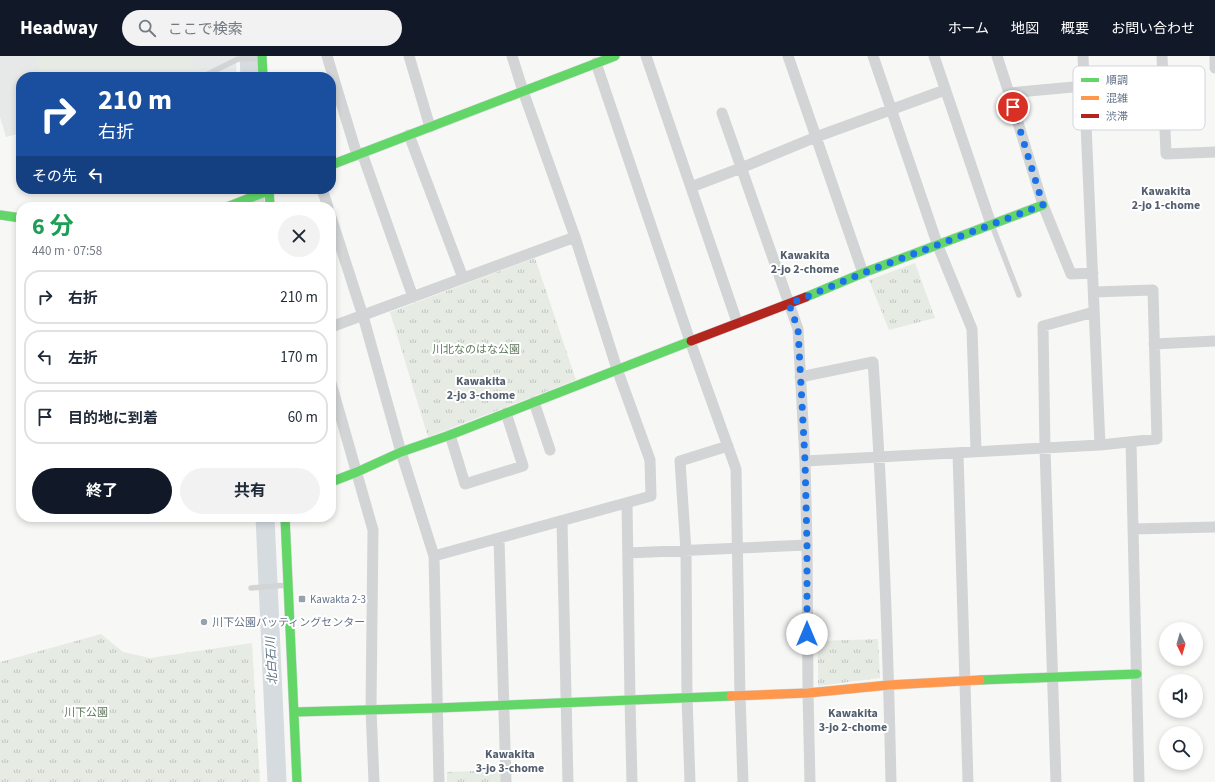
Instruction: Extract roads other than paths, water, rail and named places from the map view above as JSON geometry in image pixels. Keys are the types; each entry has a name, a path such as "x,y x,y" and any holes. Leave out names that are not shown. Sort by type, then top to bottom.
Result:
{"street":[{"path":"327,56 332,72"},
{"path":"409,56 430,127"},
{"path":"434,556 650,496 650,460 617,368 575,237 512,56"},
{"path":"336,163 600,60 615,56"},
{"path":"646,56 738,322"},
{"path":"788,56 863,273"},
{"path":"873,56 938,246 972,329 976,452"},
{"path":"934,56 992,224"},
{"path":"997,56 1043,205 1071,274 1093,273"},
{"path":"1083,56 1083,66"},
{"path":"1162,56 1162,66"},
{"path":"1215,56 1215,68"},
{"path":"259,58 262,72"},
{"path":"600,60 690,341 736,469 743,782"},
{"path":"336,84 359,154 413,297"},
{"path":"1009,92 1073,87"},
{"path":"691,187 816,137 945,90"},
{"path":"722,113 798,329 805,460 810,782"},
{"path":"1086,130 1100,445"},
{"path":"1165,130 1166,154 1215,152"},
{"path":"409,135 463,278"},
{"path":"240,202 260,194"},
{"path":"336,480 358,472 401,452 450,435 617,368 789,304 863,273 938,246 1043,205"},
{"path":"0,215 16,217"},
{"path":"336,232 363,316 401,452 434,556 439,782"},
{"path":"336,325 575,237"},
{"path":"805,460 1100,445 1157,439 1153,290 1094,292"},
{"path":"1056,782 1045,448 1043,326 1094,312"},
{"path":"1154,344 1215,341"},
{"path":"800,378 873,362 880,457 889,685 891,782"},
{"path":"336,400 374,530 371,708 374,782"},
{"path":"534,402 550,450"},
{"path":"450,435 465,484 523,466 506,413"},
{"path":"1130,442 1139,782"},
{"path":"690,782 687,697 686,551 680,461 728,446"},
{"path":"958,452 968,782"},
{"path":"627,503 632,782"},
{"path":"562,521 568,782"},
{"path":"285,522 285,585 298,782"},
{"path":"1133,529 1215,526"},
{"path":"499,538 506,782"},
{"path":"628,553 807,545"},
{"path":"294,712 371,708 437,708 808,693 889,685 966,680 1137,674"}],"lane":[{"path":"212,72 238,59 259,58"},
{"path":"992,224 1019,295"},
{"path":"251,588 285,585"}],"waterway":[{"name":"北白石川","path":"249,56 250,72"},
{"name":"北白石川","path":"254,194 255,202"},
{"name":"北白石川","path":"265,522 277,782"}],"place":[{"name":"Kawakta 2-3","path":"302,599"},
{"name":"川下公園バッティングセンター","path":"204,622"}],"district":[{"name":"Kawakita 2-jo 1-chome","path":"1166,198"},
{"name":"Kawakita 2-jo 2-chome","path":"805,262"},
{"name":"Kawakita 2-jo 3-chome","path":"481,388"},
{"name":"Kawakita 3-jo 2-chome","path":"853,720"},
{"name":"Kawakita 3-jo 3-chome","path":"510,761"}],"park label":[{"name":"川北なのはな公園","path":"476,349"},
{"name":"川下公園","path":"86,712"}]}
